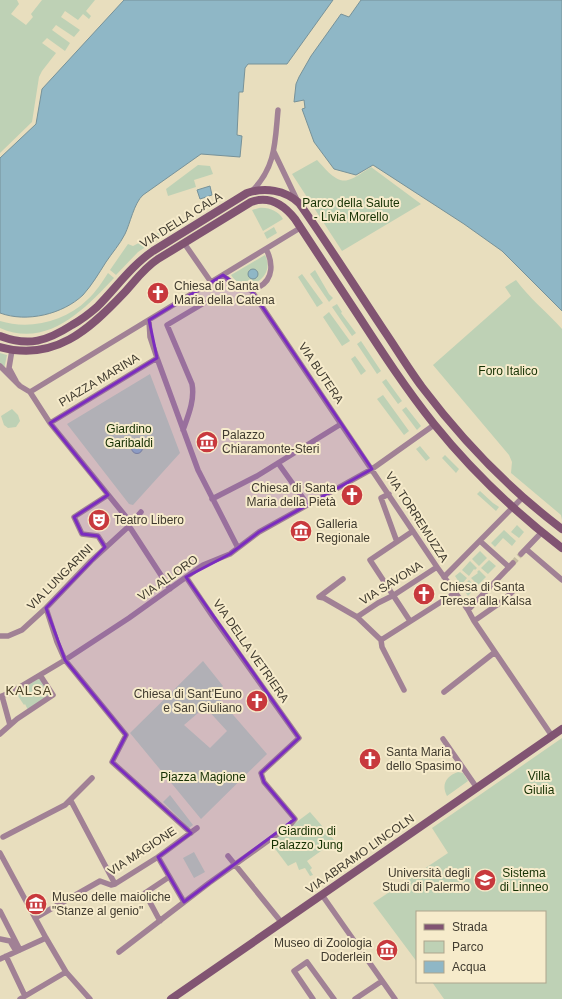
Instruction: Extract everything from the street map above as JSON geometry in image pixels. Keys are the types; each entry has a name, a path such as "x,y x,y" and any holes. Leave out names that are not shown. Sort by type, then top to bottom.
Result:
{"main road":[{"name":"VIA DELLA CALA","path":"0,336 32,342 56,336 90,313 146,255 240,197 252,192 268,190 281,192 294,198 299,203 421,386 445,416 481,457 523,497 562,529"},
{"name":"VIA DELLA CALA","path":"0,347 12,350 28,351 49,348 60,344 89,326 109,308 148,266 184,243 246,205 259,200 268,200 280,204 290,213 404,384 434,425 476,471 514,507 562,548"},
{"path":"434,425 445,416"},
{"path":"542,532 552,521"},
{"name":"VIA ABRAMO LINCOLN","path":"172,999 562,729"}],"street":[{"path":"252,192 266,173 274,152 278,110"},
{"path":"274,152 299,203"},
{"path":"30,392 266,249 302,231"},
{"path":"184,243 211,282"},
{"path":"223,275 242,289 251,290 265,282 270,274 271,262 270,256 266,249"},
{"name":"VIA BUTERA","path":"251,290 372,469"},
{"path":"183,431 191,406 193,390 192,384 167,325 204,303"},
{"path":"149,320 150,337 157,358"},
{"path":"366,328 377,320"},
{"path":"12,350 9,368 20,386"},
{"name":"PIAZZA MARINA","path":"50,423 157,358 198,470 238,548"},
{"path":"0,366 20,386 30,392 50,423 130,524 170,588"},
{"path":"212,499 257,476 341,424"},
{"name":"VIA ALLORO","path":"1,696 13,691 65,660 130,618 203,565 230,554 259,532 372,469 434,425"},
{"path":"278,463 308,505"},
{"name":"VIA TORREMUZZA","path":"372,469 552,736"},
{"path":"389,494 381,498 396,542"},
{"path":"105,547 98,536 82,534 74,517 108,495"},
{"path":"444,577 523,497"},
{"path":"130,524 141,512"},
{"name":"VIA LUNGARINI","path":"0,636 8,636 22,630 130,524"},
{"path":"410,621 370,560 413,531"},
{"path":"521,554 542,532"},
{"path":"468,610 511,565 480,541"},
{"path":"526,549 562,580"},
{"name":"VIA SAVONA","path":"357,617 437,567"},
{"name":"VIA DELLA VETRIERA","path":"186,577 300,738 261,773 264,782 295,819 290,825 235,864"},
{"path":"343,579 319,596 357,617 381,640 382,647 404,690"},
{"path":"474,621 504,600 515,589"},
{"path":"381,640 455,593"},
{"path":"46,608 57,642 65,660 126,735 112,762 190,833"},
{"path":"444,692 495,652"},
{"path":"0,734 16,719 53,695 40,675"},
{"path":"1,696 10,725"},
{"path":"443,739 477,788"},
{"path":"4,837 71,801 92,778"},
{"path":"71,801 115,884"},
{"name":"VIA MAGIONE","path":"35,918 100,881 111,885 115,884 158,857 197,828"},
{"path":"0,853 66,972 90,999"},
{"path":"228,856 282,923"},
{"path":"158,857 169,877 187,900"},
{"path":"119,952 235,864"},
{"path":"160,921 144,893 169,877"},
{"path":"322,895 395,999"},
{"path":"0,910 18,950"},
{"path":"0,959 46,938"},
{"path":"0,939 10,941 18,950"},
{"path":"6,956 23,998 66,972"},
{"path":"313,999 294,971 307,962 334,999"},
{"path":"355,999 382,981"}],"highlighted area":[{"path":"223,275 242,289 251,290 372,469 259,532 230,554 186,577 299,738 261,773 264,782 295,819 184,902 158,857 191,833 112,762 126,735 65,660 46,608 105,547 98,536 82,534 74,517 108,495 50,423 157,358 149,320"}],"green space":[{"path":"0,0 17,0 19,4 11,14 26,25 33,17 31,14 42,0 95,0 86,11 91,16 89,19 83,14 78,20 65,11 61,17 80,30 74,37 56,25 52,30 70,43 65,51 47,38 42,43 56,53 39,77 32,122 0,153"},
{"name":"Parco della Salute - Livia Morello","path":"317,160 331,174 339,180 344,181 354,178 371,167 421,204 342,251 292,174"},
{"path":"198,165 210,166 213,174 194,180 196,187 168,196 166,189"},
{"path":"259,208 273,210 283,219 263,231 252,210"},
{"path":"274,227 277,233 267,239 264,233"},
{"path":"164,230 167,233 138,252 116,275 110,270 128,244 133,246"},
{"path":"265,255 268,263 267,270 258,282 244,284 237,281 231,275"},
{"path":"315,270 329,294 333,298 329,302 310,274"},
{"path":"108,273 114,278 91,302 78,313 49,330 34,333 17,333 0,328 0,321 11,324 34,324 57,319 68,314 78,308 90,297"},
{"path":"302,274 323,303 317,307 298,277"},
{"name":"Foro Italico","path":"516,280 562,329 562,520 561,515 511,473 512,462 509,455 433,365 511,296 505,287"},
{"path":"337,304 342,312 341,313 356,333 352,336 332,307"},
{"path":"329,312 350,341 342,346 323,317"},
{"path":"361,341 381,371 377,374 357,344"},
{"path":"0,353 7,355 4,369 0,363"},
{"path":"355,356 366,371 361,375 351,359"},
{"name":"Giardino Garibaldi","path":"150,374 180,453 133,505 129,504 67,424"},
{"path":"386,379 402,401 398,404 382,382"},
{"path":"383,395 409,431 404,435 377,399"},
{"path":"406,407 421,426 417,430 402,410"},
{"path":"12,409 18,415 20,421 16,427 8,428 4,425 1,416"},
{"path":"420,446 430,458 426,461 416,449"},
{"path":"445,455 459,469 456,473 442,458"},
{"path":"480,491 499,507 496,511 477,494"},
{"path":"517,525 524,532 519,538 511,532"},
{"path":"504,530 516,541 512,546 503,538 495,547 491,543"},
{"path":"480,551 487,558 479,566 472,559"},
{"path":"489,560 496,566 488,574 481,568"},
{"path":"470,561 477,568 475,570 474,569 469,576 462,570"},
{"path":"479,570 486,577 478,585 471,578 478,573 477,572"},
{"path":"460,572 467,578 461,585 455,576"},
{"path":"469,580 476,587 468,596 462,587"},
{"name":"Piazza Magione","path":"203,661 223,686 215,694 267,754 201,819 130,733","holes":["205,707 227,731 210,748 184,725"]},
{"path":"41,677 52,695 28,710 16,693"},
{"name":"Università degli Studi di Palermo","path":"562,738 562,999 444,999 433,983 546,983 546,911 416,911 416,961 373,903 448,853 432,828"},
{"path":"458,772 463,773 468,781 447,796 444,788 446,781 450,776"},
{"path":"170,795 193,825 189,828 163,802"},
{"name":"Giardino di Palazzo Jung","path":"310,812 335,841 307,861 312,868 310,870 313,875 310,876 305,868 299,870 296,862 288,866 270,842"},
{"path":"194,852 205,872 194,878 183,858"}],"water":[{"path":"124,0 333,0 287,64 248,64 245,68 243,92 239,92 237,135 242,136 240,157 201,154 143,195 137,203 127,230 121,241 83,295 75,302 55,312 33,317 10,316 0,313 0,158 36,124 42,89"},
{"path":"361,0 562,0 562,311 502,251 464,224 373,165 356,175 334,169 314,142 302,109 305,108 304,100 294,102 296,84 311,56 341,14 349,17"},
{"path":"210,186 212,195 200,199 197,190"},
{"path":"253,269 258,274 253,279 248,274"},
{"path":"137,442 141,444 143,448 141,452 137,454 133,452 131,448 133,444"}],"tunnel":[{"path":"513,563 521,554"}],"place":[{"name":"Chiesa di Santa Maria della Catena","path":"158,293"},
{"name":"Palazzo Chiaramonte-Steri","path":"207,442"},
{"name":"Chiesa di Santa Maria della Pietà","path":"352,495"},
{"name":"Teatro Libero","path":"99,520"},
{"name":"Galleria Regionale","path":"301,531"},
{"name":"Chiesa di Santa Teresa alla Kalsa","path":"424,594"},
{"name":"Chiesa di Sant'Euno e San Giuliano","path":"257,701"},
{"name":"Santa Maria dello Spasimo","path":"370,759"},
{"name":"Università degli Studi di Palermo","path":"485,880"},
{"name":"Museo delle maioliche \"Stanze al genio\"","path":"36,904"},
{"name":"Museo di Zoologia Doderlein","path":"387,950"}],"district":[{"name":"KALSA","path":"29,690"}],"park label":[{"name":"Villa Giulia","path":"539,783"},
{"name":"Sistema di Linneo","path":"524,880"}]}
